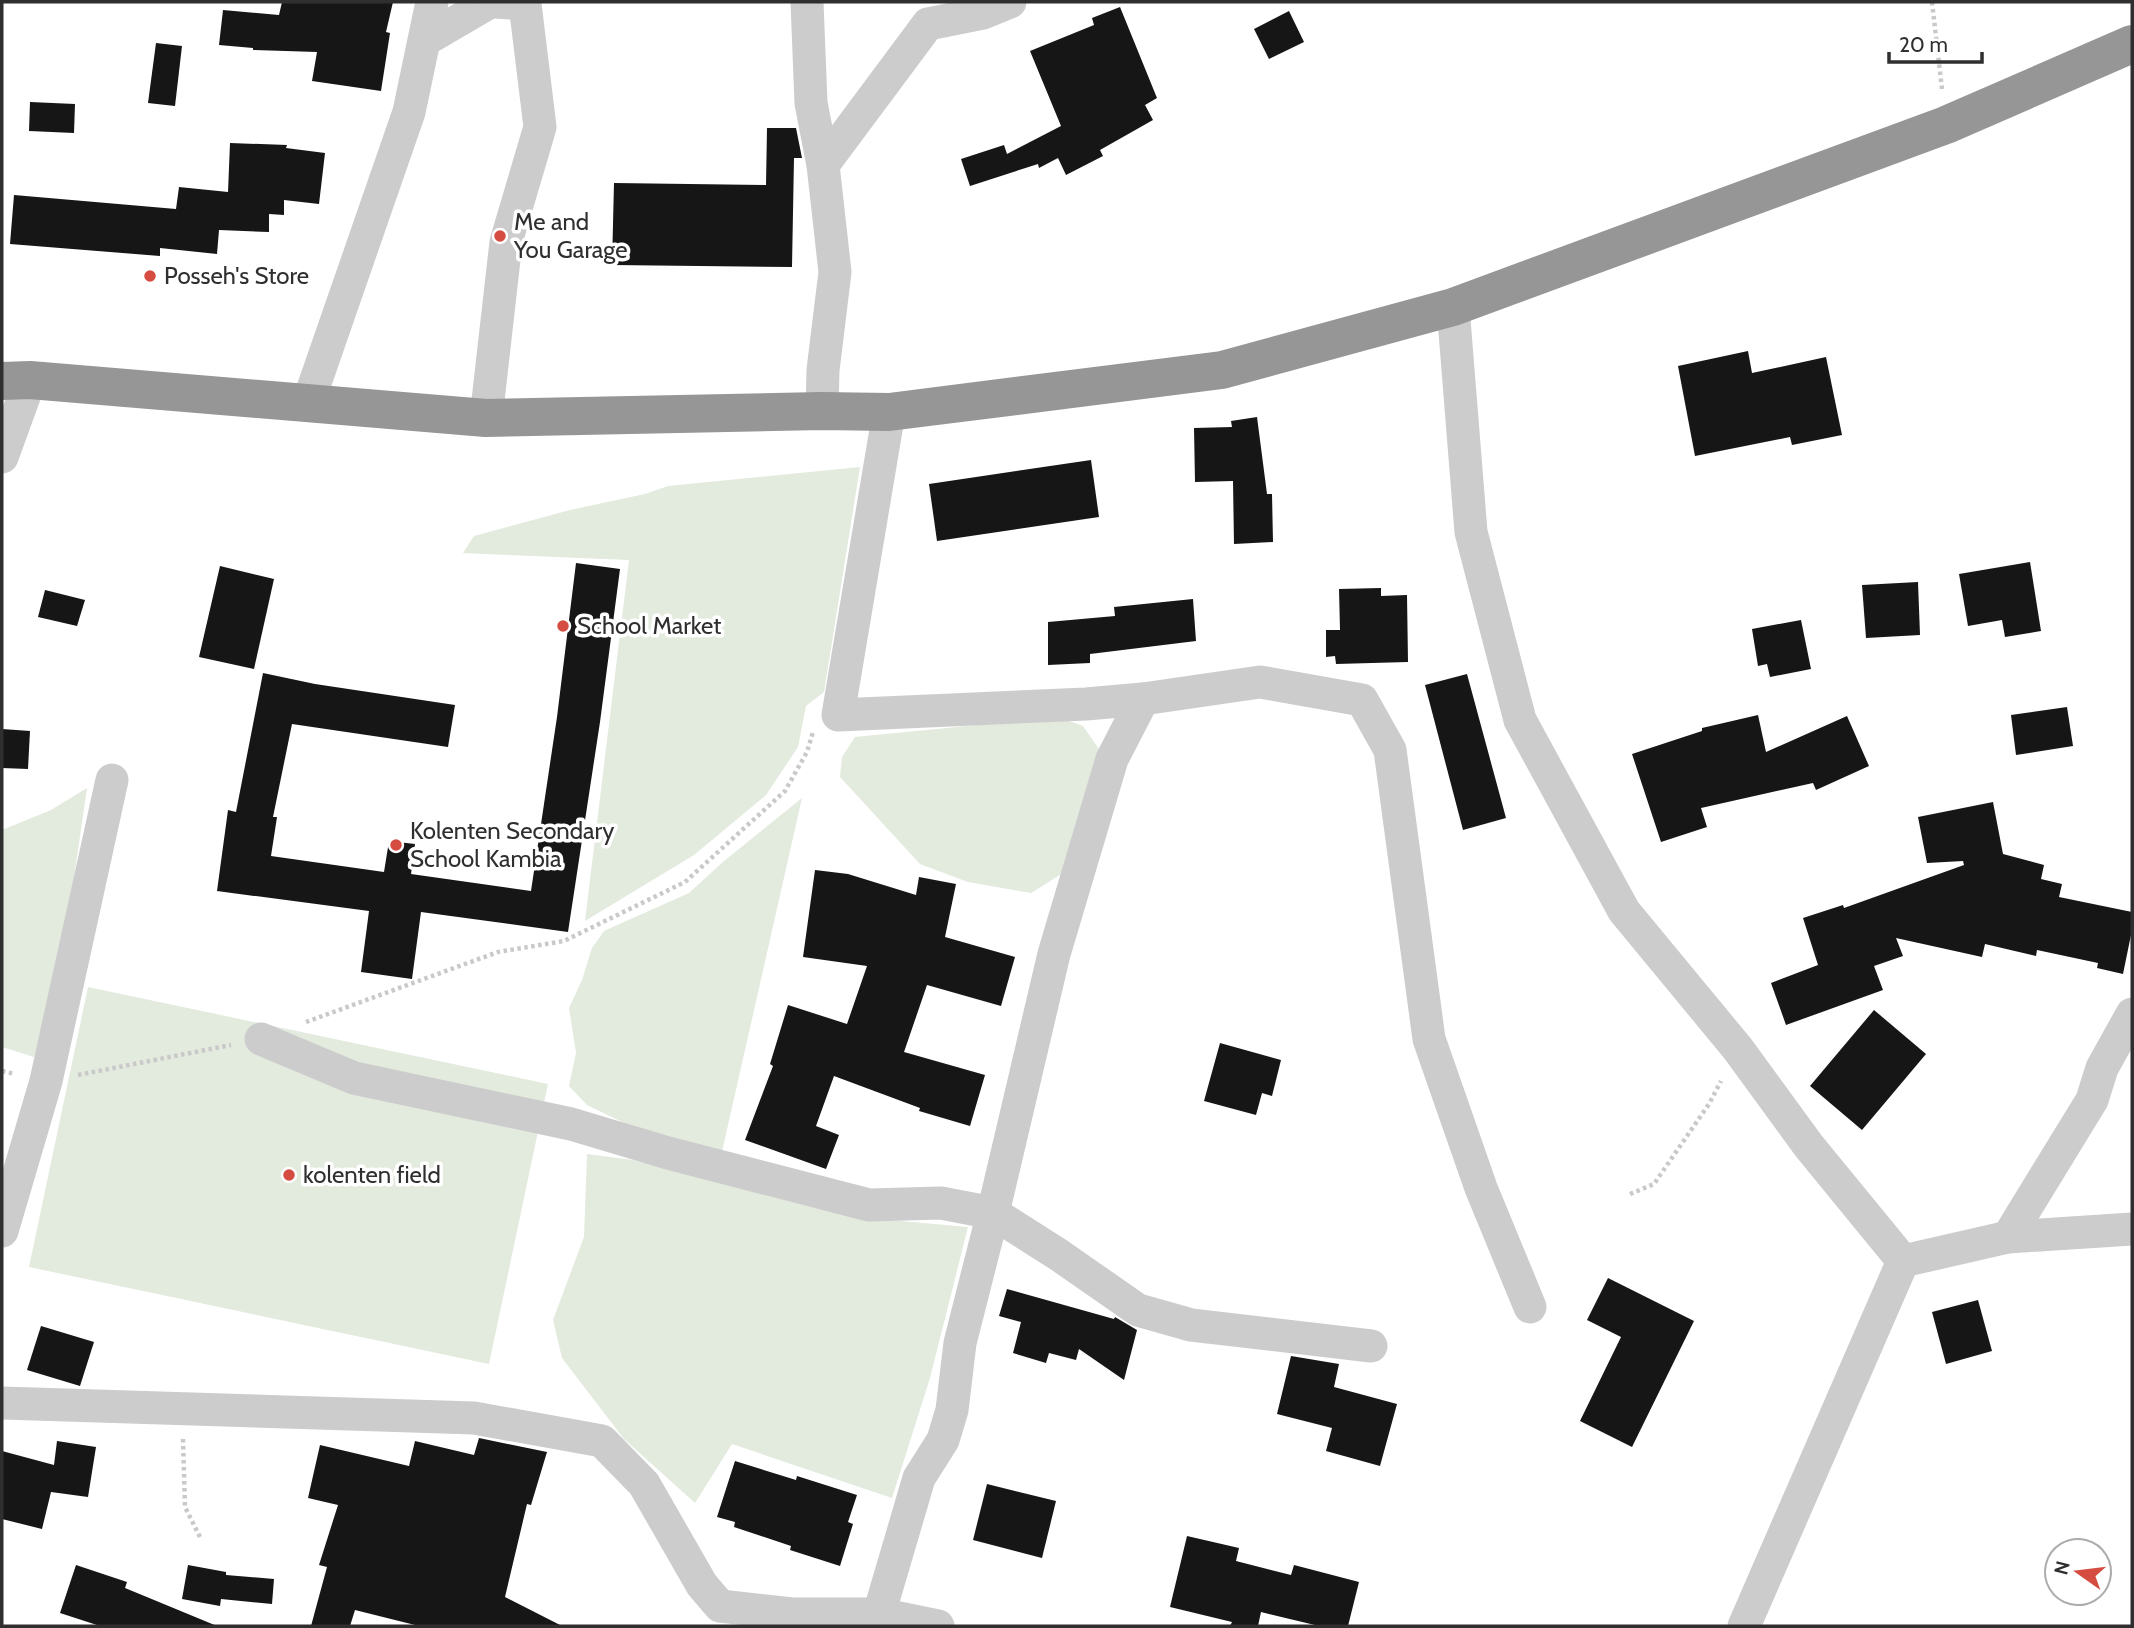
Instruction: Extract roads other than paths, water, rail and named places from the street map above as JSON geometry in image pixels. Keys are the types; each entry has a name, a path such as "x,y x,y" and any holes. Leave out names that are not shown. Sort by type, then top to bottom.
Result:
{"highway":[{"path":"16,380 486,418 889,412 1222,370 1453,307 1946,125 2132,44"}],"street":[{"path":"308,403 409,112 432,2"},
{"path":"425,40 490,2"},
{"path":"486,418 506,242 540,127 524,4 495,2"},
{"path":"807,2 811,103 823,165 835,272 823,370 822,411"},
{"path":"823,165 928,23 983,13 1010,2"},
{"path":"1453,307 1471,532 1520,720 1624,911 1738,1049 1808,1145 1903,1261"},
{"path":"2,457 16,380"},
{"path":"889,412 838,715 1086,704 1143,699 1260,682 1362,700 1390,750 1429,1039 1481,1188 1530,1307"},
{"path":"877,1620 919,1478 943,1440 952,1410 960,1343 1054,954 1112,759 1143,699"},
{"path":"2,1231 46,1081 112,780"},
{"path":"2008,1237 2092,1100 2102,1068 2132,1014"},
{"path":"261,1039 354,1078 571,1124 668,1153 869,1205 941,1203 993,1213 1138,1310 1191,1325 1371,1346"},
{"path":"1903,1261 2008,1237 2132,1229"},
{"path":"1744,1626 1903,1261"},
{"path":"2,1403 474,1418 602,1441 643,1484 702,1585 720,1606 939,1626"}],"place":[{"name":"Me and You Garage","path":"500,236"},
{"name":"Posseh's Store","path":"150,276"},
{"name":"School Market","path":"563,626"},
{"name":"Kolenten Secondary School Kambia","path":"396,845"},
{"name":"kolenten field","path":"289,1175"}]}
